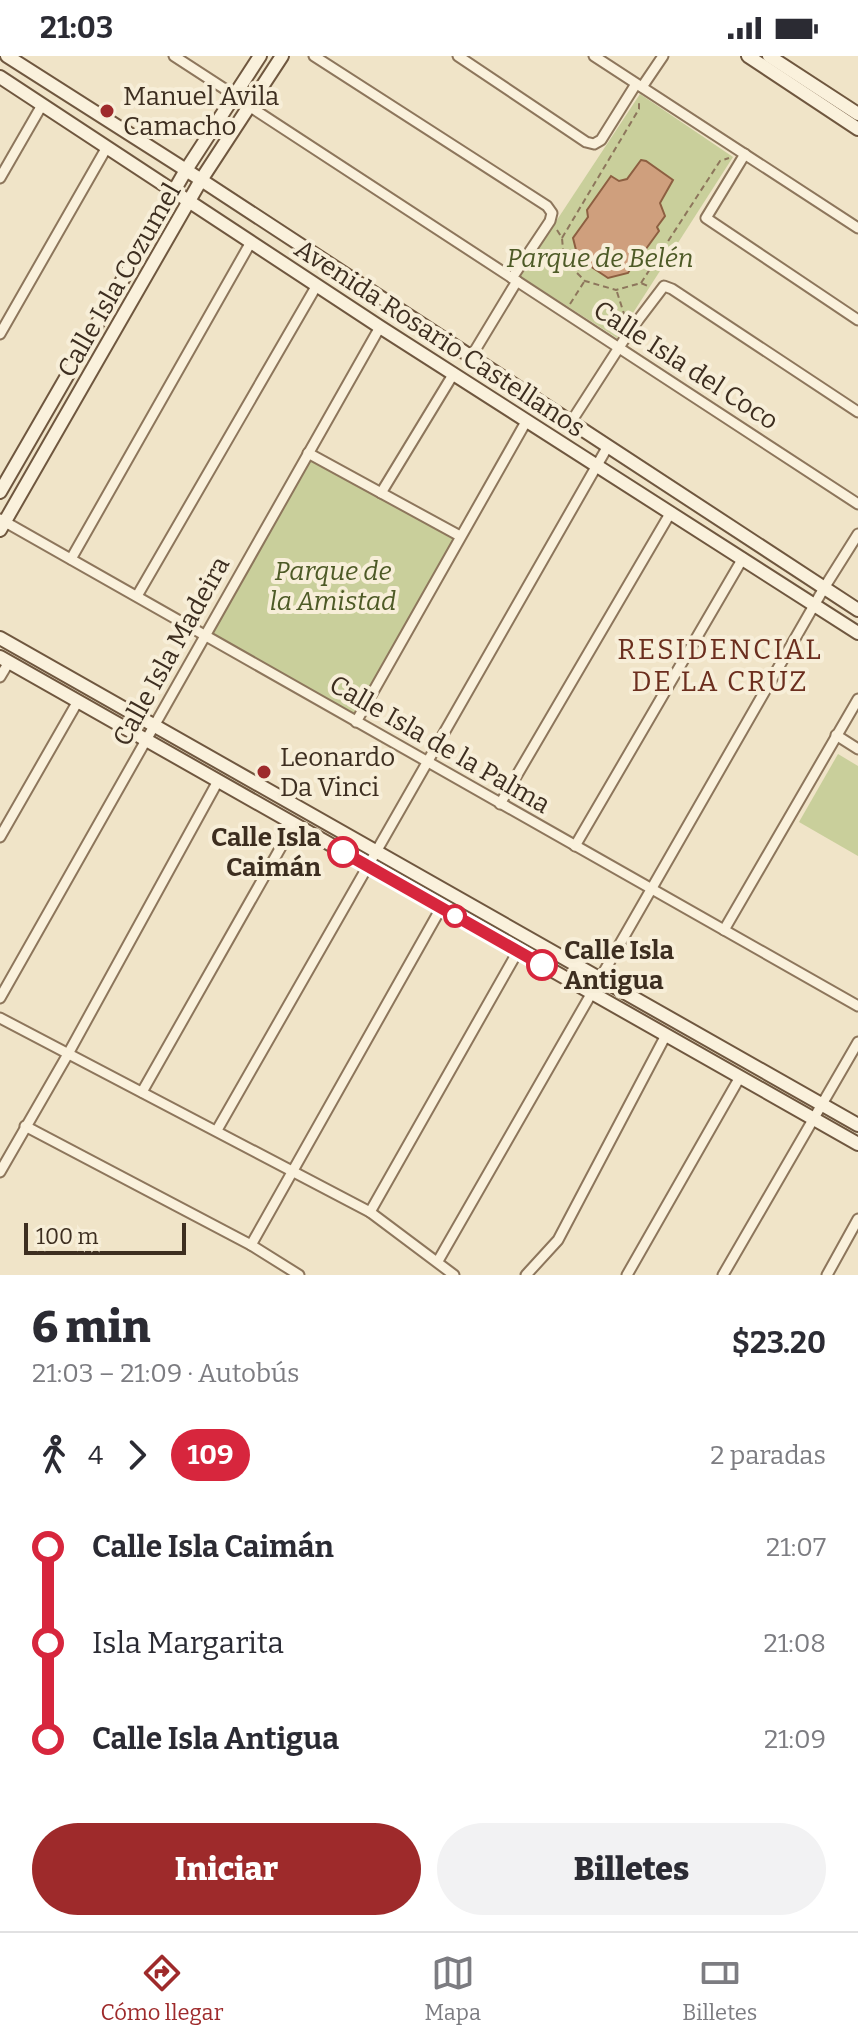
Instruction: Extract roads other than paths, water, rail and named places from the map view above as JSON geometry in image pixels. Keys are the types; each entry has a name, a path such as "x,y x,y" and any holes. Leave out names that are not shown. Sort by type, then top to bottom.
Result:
{"street":[{"name":"Avenida Rosario Castellanos","path":"7,56 858,610"},
{"path":"174,56 234,95"},
{"name":"Calle Isla Cozumel","path":"0,492 174,190 260,56"},
{"name":"Calle Isla Cozumel","path":"2,523 201,180 282,56"},
{"path":"314,56 547,206 551,217 471,357"},
{"path":"458,56 586,142 594,144 601,140 663,56"},
{"path":"594,56 858,228"},
{"path":"748,56 858,129"},
{"path":"769,56 858,114"},
{"name":"Avenida Rosario Castellanos","path":"0,77 380,327 858,633"},
{"path":"0,178 42,105"},
{"name":"Calle Isla del Coco","path":"249,106 858,504"},
{"path":"0,334 107,147"},
{"path":"745,154 706,218 858,320"},
{"path":"71,559 251,242"},
{"path":"137,596 317,285"},
{"path":"571,422 629,332 661,289 858,412"},
{"name":"Calle Isla Madeira","path":"0,998 380,327"},
{"path":"381,493 454,373"},
{"path":"356,722 527,420"},
{"path":"217,1130 608,446"},
{"path":"308,453 460,536"},
{"path":"500,804 671,512"},
{"name":"Calle Isla de la Palma","path":"2,523 137,596 858,1006"},
{"path":"438,1261 824,588 858,534"},
{"path":"575,846 743,558"},
{"path":"0,638 858,1125"},
{"path":"0,677 4,659 858,1144"},
{"path":"724,930 858,699"},
{"path":"0,837 78,701"},
{"path":"836,735 858,749"},
{"path":"0,1172 218,781"},
{"path":"142,1092 294,824"},
{"path":"251,1245 441,908"},
{"path":"370,1212 518,951"},
{"path":"0,1018 370,1212 454,1275"},
{"path":"526,1275 558,1240 666,1035"},
{"path":"723,1275 858,1042"},
{"path":"627,1275 740,1077"},
{"path":"25,1126 251,1245 299,1275"},
{"path":"827,1275 858,1219"}],"place":[{"name":"Manuel Avila Camacho","path":"107,111"},
{"name":"Leonardo Da Vinci","path":"264,772"},
{"name":"Calle Isla Caimán","path":"343,852"},
{"name":"Calle Isla Antigua","path":"542,965"}],"district":[{"name":"RESIDENCIAL DE LA CRUZ","path":"720,665"}],"park label":[{"name":"Parque de Belén","path":"600,258"},
{"name":"Parque de la Amistad","path":"333,586"}]}
